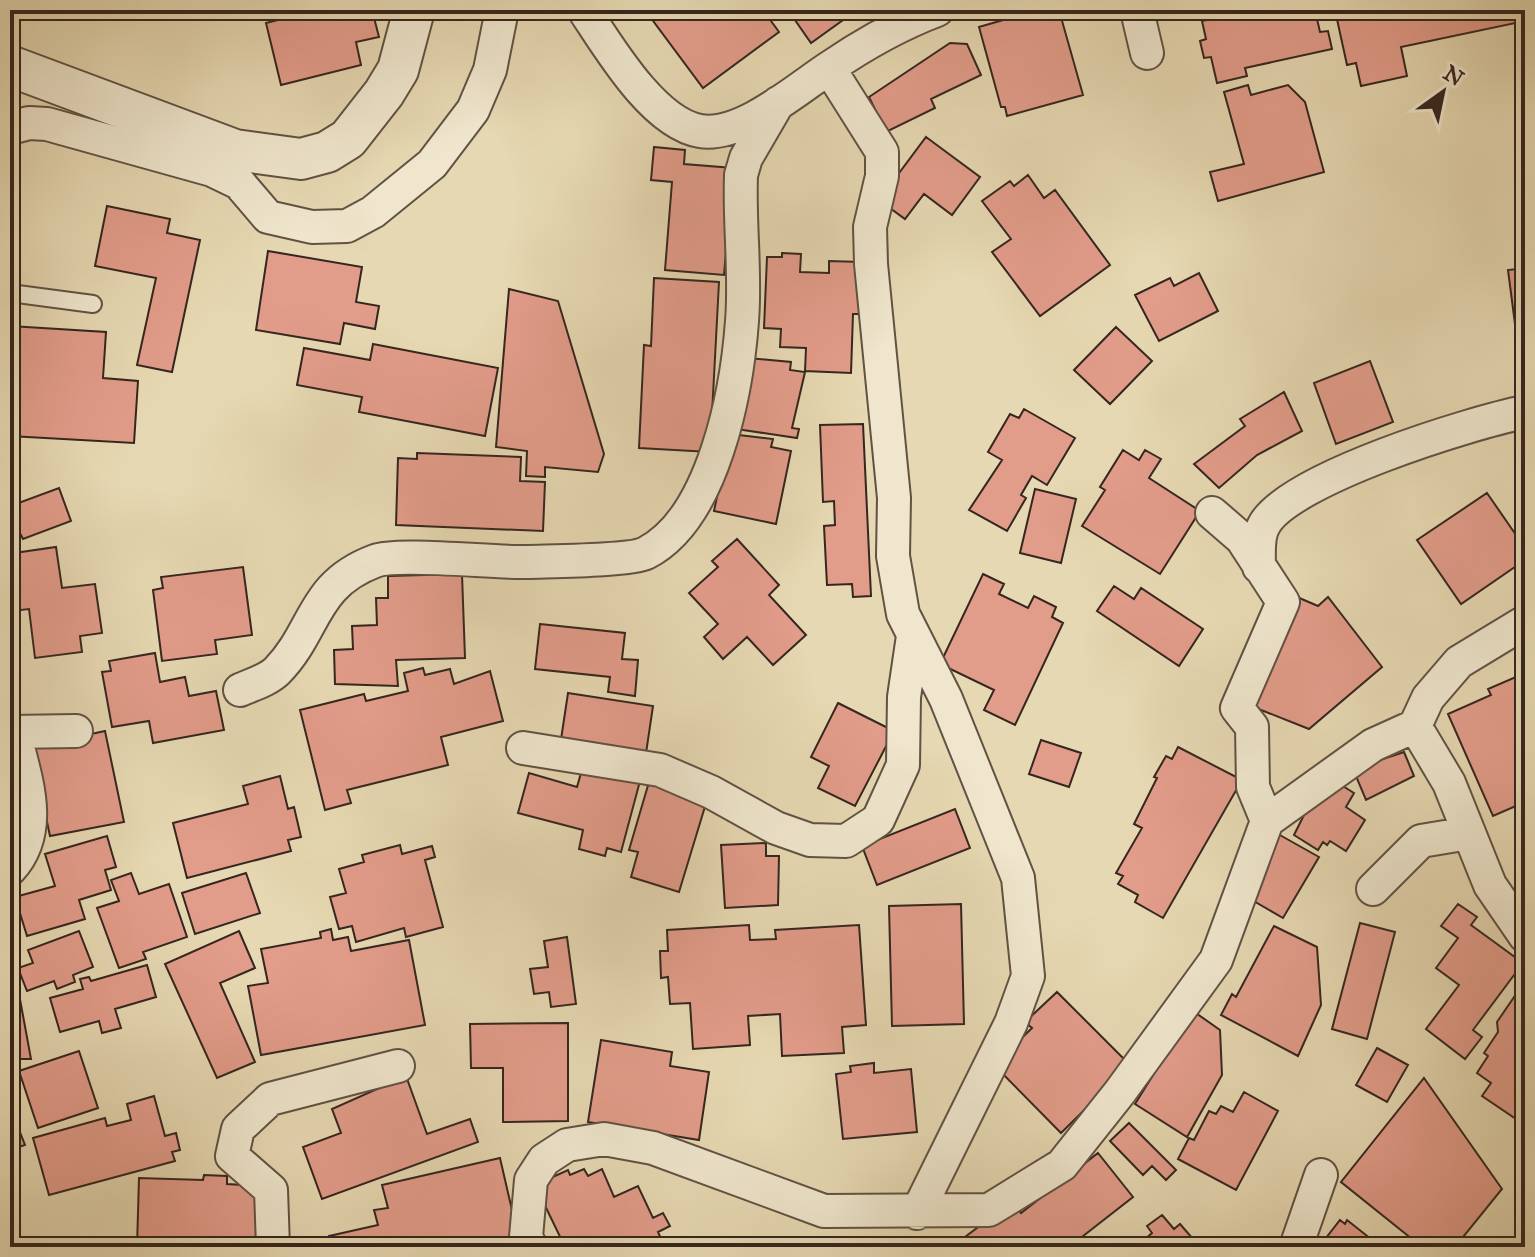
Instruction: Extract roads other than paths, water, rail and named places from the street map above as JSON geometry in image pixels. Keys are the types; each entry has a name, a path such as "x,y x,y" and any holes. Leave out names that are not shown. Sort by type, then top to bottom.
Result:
{"street":[{"path":"10,128 29,123 69,129 195,163 237,166 301,159 327,152 348,139 398,70 414,10"},
{"path":"10,66 237,166 268,217 312,227 347,226 373,212 432,164 473,110 490,70 502,10"},
{"path":"584,10 624,70 650,100 680,122 699,131 722,130 778,103 829,68 937,10"},
{"path":"1144,10 1139,19 1147,53"},
{"path":"829,68 882,152 882,176 870,227 875,334 894,498 893,556 903,614 952,713 1018,878 1028,976 1005,1035 917,1213"},
{"path":"240,690 275,673 325,594 349,573 378,559 524,562 644,555 672,535 692,508 715,457 730,405 743,318 741,175 746,158 778,103"},
{"path":"1259,567 1260,538 1265,523 1297,496 1434,437 1525,412"},
{"path":"1212,513 1242,539 1283,602 1237,708 1252,727 1253,787 1267,821"},
{"path":"531,1247 526,1237 527,1202 531,1180 544,1160 567,1145 604,1139 653,1148 824,1211 917,1213 989,1210 1062,1165 1120,1092 1216,960 1267,821 1373,745 1415,726 1428,698 1459,662 1525,622"},
{"path":"523,748 660,770 711,792 776,828 810,840 846,841 878,820 903,765 904,697 913,636"},
{"path":"1415,726 1449,783 1490,885 1525,936"},
{"path":"10,869 29,839 32,819 12,732 76,731"},
{"path":"1373,889 1421,841 1469,833"},
{"path":"273,1247 271,1190 232,1156 238,1129 270,1099 398,1066"},
{"path":"1296,1247 1321,1175"}],"lane":[{"path":"10,293 93,304"}]}
